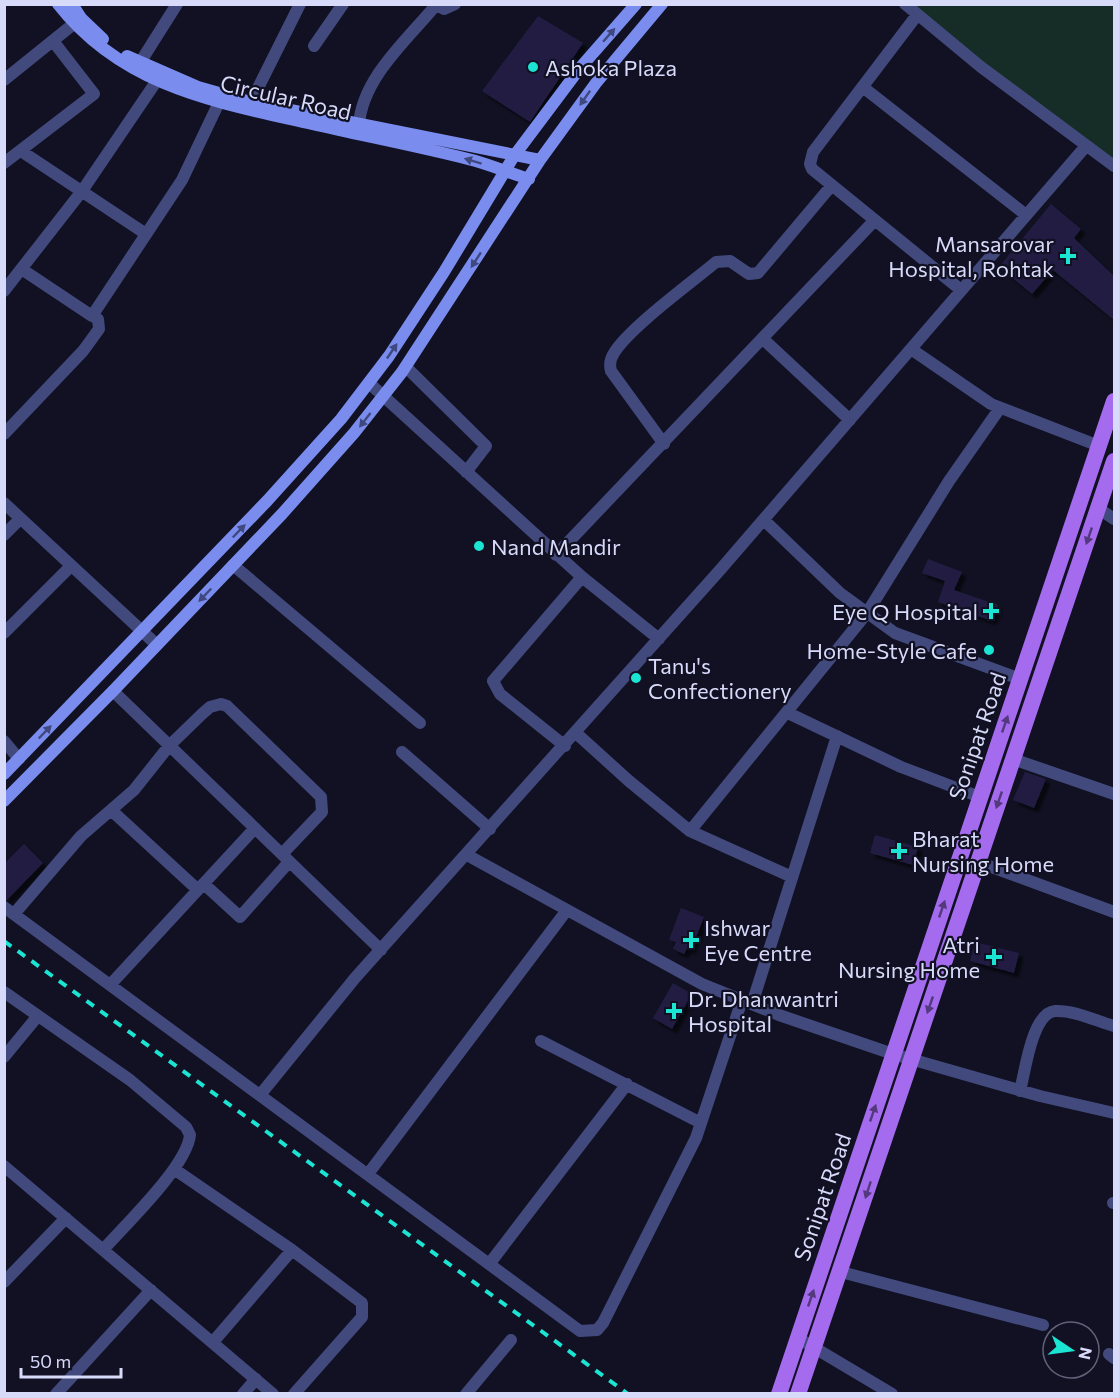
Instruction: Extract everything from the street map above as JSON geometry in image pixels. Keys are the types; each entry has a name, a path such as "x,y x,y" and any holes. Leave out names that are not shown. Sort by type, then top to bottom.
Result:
{"main road":[{"name":"Circular Road","path":"58,4 104,49 159,77 221,98 470,159 529,179"},
{"name":"Circular Road","path":"72,4 77,21"},
{"path":"4,774 305,460 341,419 369,383 444,272 514,156 580,68 636,4"},
{"path":"4,801 233,565 318,473 383,397 406,367 540,160 596,83 662,4"},
{"name":"Circular Road","path":"221,98 540,160"},
{"name":"Sonipat Road","path":"779,1394 1114,401"},
{"path":"305,460 318,473"},
{"name":"Sonipat Road","path":"798,1394 1114,460"}],"street":[{"path":"138,66 177,4"},
{"path":"251,102 300,4"},
{"path":"314,46 343,4"},
{"path":"360,125 367,94 381,72 436,5 444,9 455,4"},
{"path":"905,4 1114,166"},
{"path":"917,15 810,158 812,169 961,290"},
{"path":"4,81 77,21"},
{"path":"5,161 94,94 53,41"},
{"path":"4,291 23,270 82,191 159,77"},
{"path":"864,88 1026,215"},
{"path":"92,316 182,180 221,98"},
{"path":"260,1095 381,950 659,639 1086,146"},
{"path":"21,151 146,234"},
{"path":"664,444 611,371 613,354 638,327 716,262 725,260 749,274 758,273 832,184"},
{"path":"556,555 875,220"},
{"path":"4,434 83,351 99,329 98,319 23,270"},
{"path":"763,339 850,420"},
{"path":"911,349 1000,408 1099,446"},
{"path":"406,367 486,446 466,472"},
{"path":"369,383 556,555 659,639"},
{"path":"690,831 867,613 949,481 1000,408"},
{"path":"4,502 157,645"},
{"path":"1098,508 1114,519"},
{"path":"4,535 20,519"},
{"path":"764,519 840,593 895,633 1020,679"},
{"path":"233,565 420,723"},
{"path":"4,633 71,566"},
{"path":"565,746 500,694 493,681 582,577"},
{"path":"113,691 381,950"},
{"path":"111,810 201,887 240,917 322,812 321,797 316,789 227,706 221,704 210,707 169,746 134,790 81,836 9,910 580,1331 597,1330 612,1306 701,1123 792,877 837,736"},
{"path":"788,713 901,767 980,797"},
{"path":"576,733 629,781 690,831 792,877"},
{"path":"4,741 19,759"},
{"path":"402,752 490,829"},
{"path":"1013,759 1114,794"},
{"path":"110,985 255,828"},
{"path":"467,855 702,984 747,1002 893,1054 1020,1090 1114,1113"},
{"path":"978,862 1114,912"},
{"path":"368,1174 567,910"},
{"path":"4,992 130,1080 186,1127 190,1135 189,1144 174,1169 103,1250"},
{"path":"1020,1090 1034,1032 1046,1015 1053,1011 1068,1012 1114,1026"},
{"path":"4,1056 37,1017"},
{"path":"541,1041 701,1123"},
{"path":"490,1263 627,1084"},
{"path":"4,1166 273,1394"},
{"path":"174,1169 292,1250 362,1303 364,1310 362,1317 294,1394"},
{"path":"4,1282 66,1218"},
{"path":"213,1342 292,1250"},
{"path":"841,1272 1041,1324"},
{"path":"56,1394 151,1290"},
{"path":"798,1338 892,1394"},
{"path":"466,1394 511,1340"},
{"path":"243,1394 256,1379"},
{"path":"475,1383 485,1394"}],"green space":[{"path":"909,5 1114,5 1114,164"}],"building":[{"name":"Ashoka Plaza","path":"538,16 583,43 530,122 482,91"},
{"path":"1051,204 1081,229 1074,238 1114,276 1114,320 1053,270 1032,294 999,267"},
{"path":"928,559 962,572 954,590 998,605 992,621 938,602 945,581 922,573"},
{"path":"1025,772 1046,779 1034,808 1013,800"},
{"path":"875,835 918,847 913,865 870,853"},
{"path":"24,844 43,863 7,900 4,899 4,864"},
{"path":"681,908 704,917 691,950 687,948 684,954 673,949 676,942 669,940"},
{"path":"975,942 1019,953 1014,973 970,961"},
{"path":"673,983 692,994 672,1029 653,1018"}],"railway":[{"path":"4,941 628,1394"}],"place":[{"name":"Ashoka Plaza","path":"533,67"},
{"name":"Mansarovar Hospital, Rohtak","path":"1068,256"},
{"name":"Nand Mandir","path":"479,546"},
{"name":"Eye Q Hospital","path":"991,611"},
{"name":"Home-Style Cafe","path":"989,650"},
{"name":"Tanu's Confectionery","path":"636,678"},
{"name":"Bharat Nursing Home","path":"899,851"},
{"name":"Ishwar Eye Centre","path":"691,940"},
{"name":"Atri Nursing Home","path":"994,957"},
{"name":"Dr. Dhanwantri Hospital","path":"674,1011"}]}
